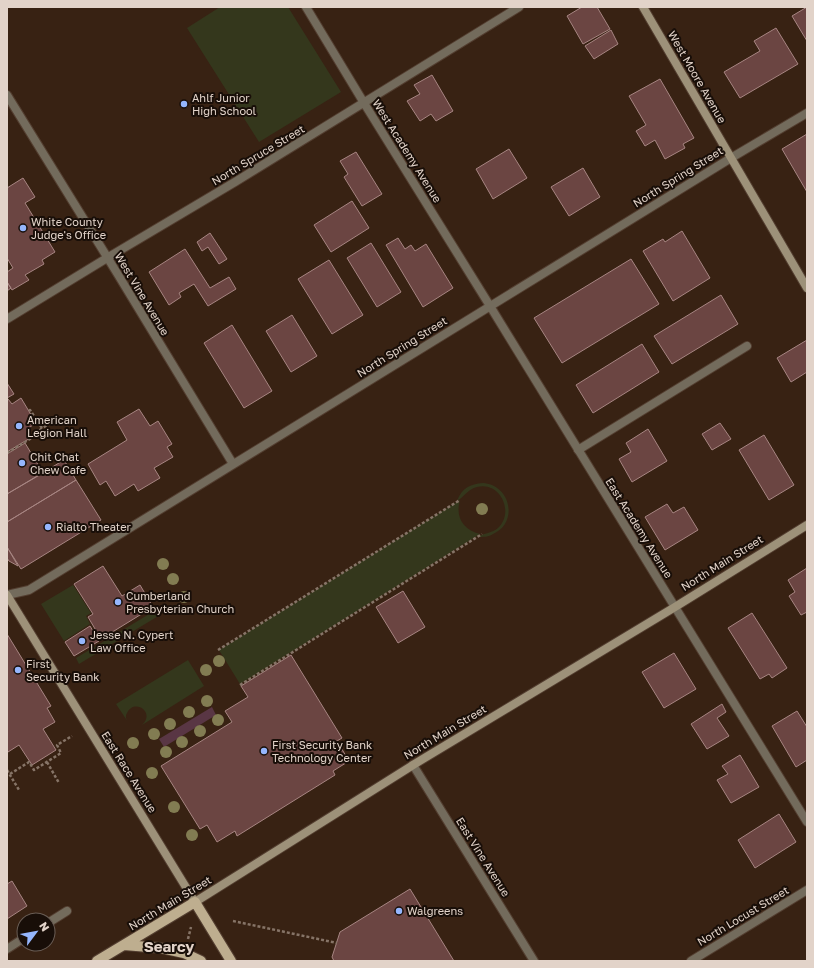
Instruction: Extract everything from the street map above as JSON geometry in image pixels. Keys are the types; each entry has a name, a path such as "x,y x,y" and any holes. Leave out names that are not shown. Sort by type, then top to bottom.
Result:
{"main road":[{"name":"North Main Street","path":"97,961 195,902"},
{"name":"East Race Avenue","path":"195,902 231,961"},
{"path":"124,945 161,948 184,953 201,961"}],"street":[{"name":"West Academy Avenue","path":"306,7 490,306"},
{"name":"North Spruce Street","path":"7,319 235,182 520,7"},
{"name":"West Moore Avenue","path":"643,7 807,288"},
{"name":"West Vine Avenue","path":"7,96 233,464"},
{"name":"North Spring Street","path":"7,595 29,590 807,112"},
{"name":"East Academy Avenue","path":"490,306 807,822"},
{"path":"578,450 747,346"},
{"name":"North Main Street","path":"195,902 413,765 807,525"},
{"name":"East Race Avenue","path":"7,595 195,902"},
{"name":"East Vine Avenue","path":"413,765 534,961"},
{"name":"North Locust Street","path":"691,961 807,890"},
{"path":"56,919 67,911"},
{"path":"7,949 16,943"}],"path":[{"path":"29,411 30,410 42,428"},
{"path":"7,453 33,437 42,428 53,422"},
{"path":"218,650 460,500"},
{"path":"240,685 482,534"},
{"path":"10,774 29,762 34,770 61,753 57,746 72,736"},
{"path":"47,762 59,783"},
{"path":"7,770 19,790"},
{"path":"234,921 337,943"},
{"path":"187,943 191,927"}],"green space":[{"path":"220,7 288,7 341,92 259,142 187,28"},
{"path":"483,483 492,485 499,489 504,495 509,510 505,524 500,530 490,536 478,537 498,528 503,521 505,514 505,506 498,493 485,486 474,488 457,501 464,490 474,484"},
{"path":"460,500 459,512 462,522 469,529 480,534 240,684 219,650"},
{"path":"73,585 91,613 86,616 90,624 64,641 41,604"},
{"path":"156,610 160,615 79,664 76,658"},
{"path":"188,660 204,686 142,725 147,716 142,708 134,707 126,714 128,722 116,704"}],"shaded area":[{"path":"212,707 216,715 164,747 159,739"}],"building":[{"path":"582,7 597,7 610,29 583,44 567,16"},
{"path":"807,7 807,41 792,16"},
{"path":"776,28 798,64 740,98 724,72 760,51 754,41"},
{"path":"611,30 618,44 594,59 585,46"},
{"path":"432,75 453,111 436,121 431,114 420,121 407,101 420,94 414,85"},
{"path":"660,79 694,138 683,144 685,148 665,159 655,140 645,146 636,131 646,125 629,96"},
{"path":"807,134 807,192 782,149"},
{"path":"509,149 527,178 493,199 476,169"},
{"path":"356,152 382,194 362,206 344,177 348,174 340,161"},
{"path":"583,168 600,197 569,216 551,187"},
{"name":"White County Judge's Office","path":"23,178 35,197 25,203 55,252 42,260 44,264 25,275 29,280 12,290 7,282 7,272 13,268 7,258 7,188"},
{"path":"352,201 369,228 331,252 314,225"},
{"path":"682,231 710,278 673,301 643,251 663,239 665,242"},
{"path":"210,233 227,259 219,264 208,247 202,251 197,242"},
{"path":"398,238 405,249 411,245 415,251 426,244 453,288 423,307 386,245"},
{"path":"371,243 401,292 377,307 347,258"},
{"path":"185,249 210,288 229,277 236,289 208,306 194,284 179,293 181,297 169,305 149,272"},
{"path":"631,259 659,304 562,363 534,318"},
{"path":"329,260 363,315 332,334 298,279"},
{"path":"7,282 11,288 7,291"},
{"path":"721,295 738,324 672,364 654,336"},
{"path":"292,315 317,356 291,372 266,331"},
{"path":"232,325 272,391 244,408 204,343"},
{"path":"807,340 807,372 791,382 777,358"},
{"path":"642,344 659,372 593,413 576,385"},
{"path":"7,383 14,394 7,398"},
{"name":"American Legion Hall","path":"21,398 36,423 27,429 32,437 7,452 7,399 12,404"},
{"path":"139,409 150,426 158,421 172,444 167,447 173,457 154,468 160,478 138,491 134,484 115,496 106,481 100,485 88,464 127,440 117,422"},
{"path":"720,423 731,439 712,450 702,434"},
{"path":"648,429 667,461 632,482 619,459 631,452 626,443"},
{"path":"764,435 794,485 769,500 739,450"},
{"name":"Chit Chat Chew Cafe","path":"25,443 43,473 7,494 7,454"},
{"path":"64,460 76,480 7,522 7,494"},
{"name":"Rialto Theater","path":"76,480 101,520 21,569 7,547 7,522"},
{"path":"667,504 673,513 684,507 698,530 665,550 645,517"},
{"path":"7,547 18,566 9,561 7,558"},
{"name":"Cumberland Presbyterian Church","path":"103,566 122,596 140,585 153,607 101,639 88,617 93,614 74,584"},
{"path":"807,568 807,612 801,615 789,596 795,592 788,580"},
{"path":"403,591 425,627 398,643 376,607"},
{"path":"752,613 787,668 772,678 769,674 760,679 728,628"},
{"name":"Jesse N. Cypert Law Office","path":"90,626 99,641 74,656 65,642"},
{"name":"First Security Bank","path":"7,634 51,706 47,708 55,722 43,729 56,750 32,765 19,745 8,752 7,750"},
{"path":"674,653 696,689 664,708 642,672"},
{"name":"First Security Bank Technology Center","path":"291,655 342,738 337,741 349,761 333,771 335,775 237,836 235,831 217,842 207,825 200,829 161,766 232,722 225,711 248,697 241,686"},
{"path":"722,704 726,712 717,718 729,736 707,749 691,724"},
{"path":"797,711 807,727 807,760 796,767 772,726"},
{"path":"740,755 759,787 731,803 717,780 728,774 722,766"},
{"path":"779,814 796,842 755,868 738,840"},
{"path":"12,881 27,906 7,919 7,884"},
{"name":"Walgreens","path":"410,889 454,961 334,961 332,957 340,932"}],"place":[{"name":"Ahlf Junior High School","path":"184,104"},
{"name":"White County Judge's Office","path":"23,228"},
{"name":"American Legion Hall","path":"19,426"},
{"name":"Chit Chat Chew Cafe","path":"22,463"},
{"name":"Rialto Theater","path":"48,527"},
{"name":"Cumberland Presbyterian Church","path":"118,602"},
{"name":"Jesse N. Cypert Law Office","path":"82,641"},
{"name":"First Security Bank","path":"18,670"},
{"name":"First Security Bank Technology Center","path":"264,751"},
{"name":"Walgreens","path":"399,911"}],"district":[{"name":"Searcy","path":"169,947"}]}
